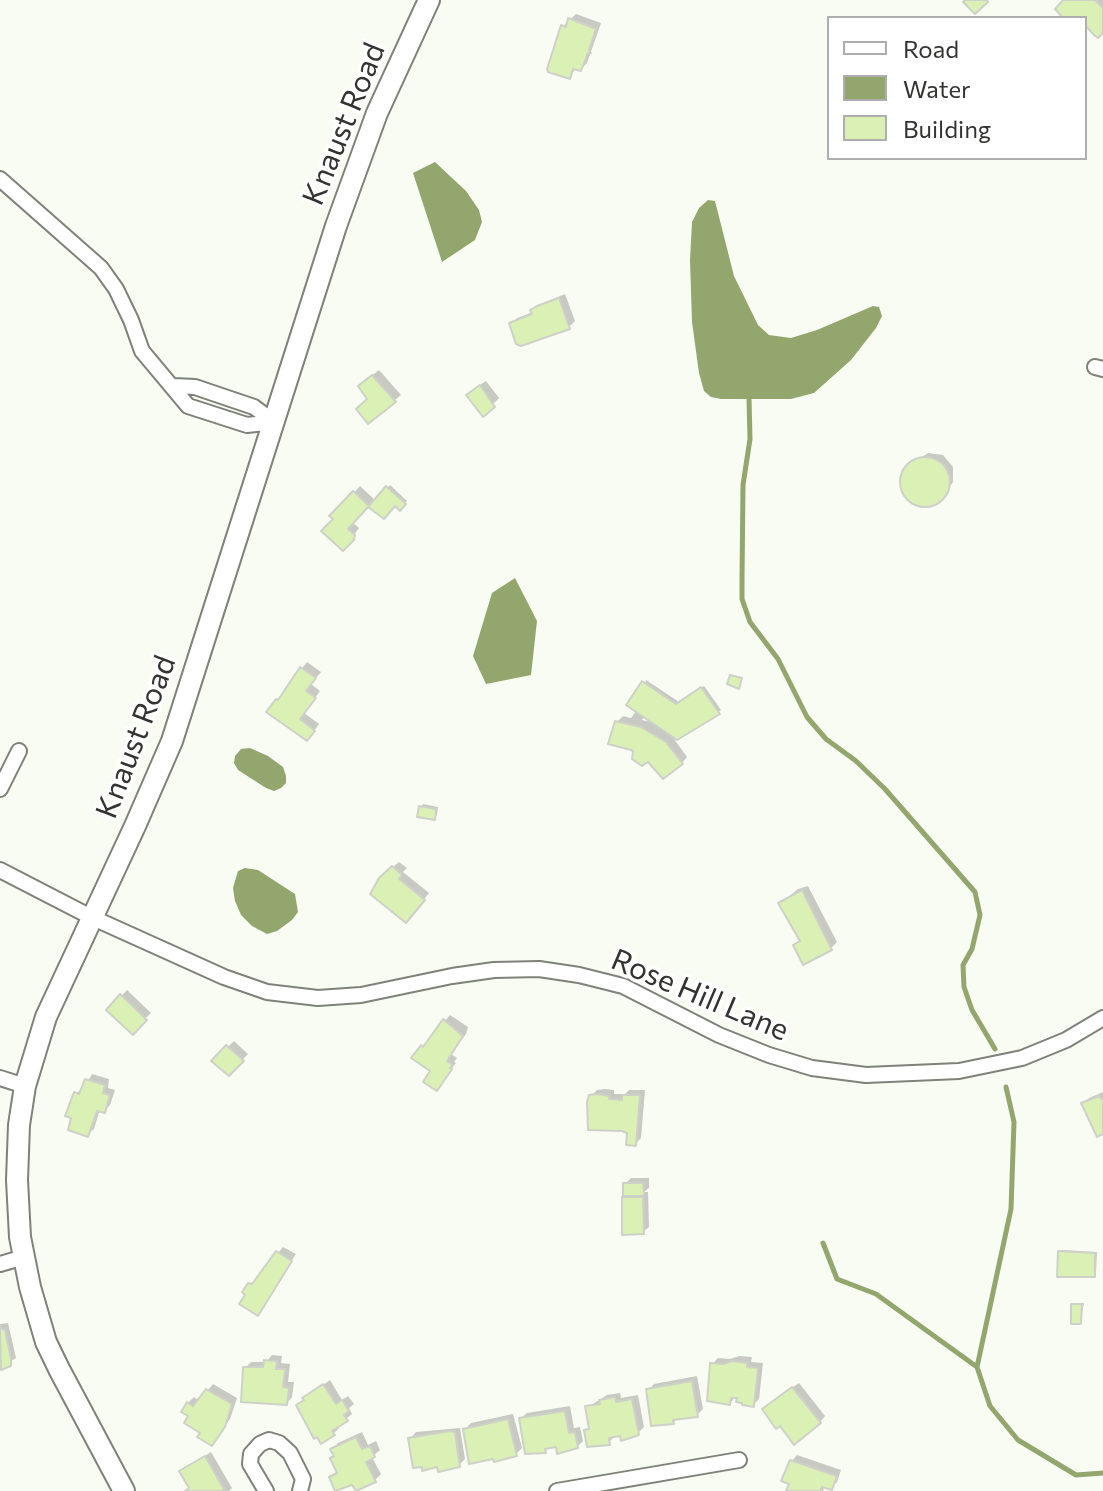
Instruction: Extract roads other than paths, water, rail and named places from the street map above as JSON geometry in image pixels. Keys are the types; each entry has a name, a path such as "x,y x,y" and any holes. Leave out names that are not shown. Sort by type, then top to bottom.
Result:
{"main road":[{"name":"Knaust Road","path":"124,1491 46,1342 24,1257 17,1180 18,1137 25,1086 46,1017 172,741 361,154 429,0"}],"street":[{"path":"0,179 101,268 116,289 142,351 188,406 247,425 274,422"},
{"path":"0,789 19,751"},
{"name":"Rose Hill Lane","path":"0,870 91,917 267,992 318,998 361,995 452,976 494,970 539,969 623,986 719,1035 812,1068 866,1075 959,1071 1022,1058 1066,1040 1103,1018"},
{"path":"0,1078 25,1086"},
{"path":"0,1264 24,1257"},
{"path":"266,1491 250,1464 251,1454 269,1440 279,1443 290,1453 303,1479 300,1491"},
{"path":"557,1491 739,1460"}],"water":[{"path":"435,162 466,191 479,210 482,222 475,240 442,262 413,173"},
{"path":"708,200 715,201 734,276 758,325 769,335 791,338 873,306 879,307 882,316 876,328 851,360 814,393 791,399 721,399 711,397 704,391 692,322 690,260 692,222 699,208"},
{"path":"515,578 537,621 531,675 486,684 473,656 492,593"},
{"path":"250,748 283,767 286,783 281,788 274,791 266,788 238,770 234,763 235,756 241,749"},
{"path":"245,868 258,870 295,894 298,912 277,931 267,934 241,915 233,888 238,871"}],"waterway":[{"path":"749,399 750,439 743,485 742,599 750,622 778,659 807,717 826,739 856,761 885,789 975,892 980,915 972,949 963,965 964,987 972,1010 995,1049"},
{"path":"1006,1087 1014,1122 1011,1209 977,1367 990,1406 1018,1440 1076,1475 1103,1473"},
{"path":"823,1243 837,1279 876,1294 977,1367"}]}
